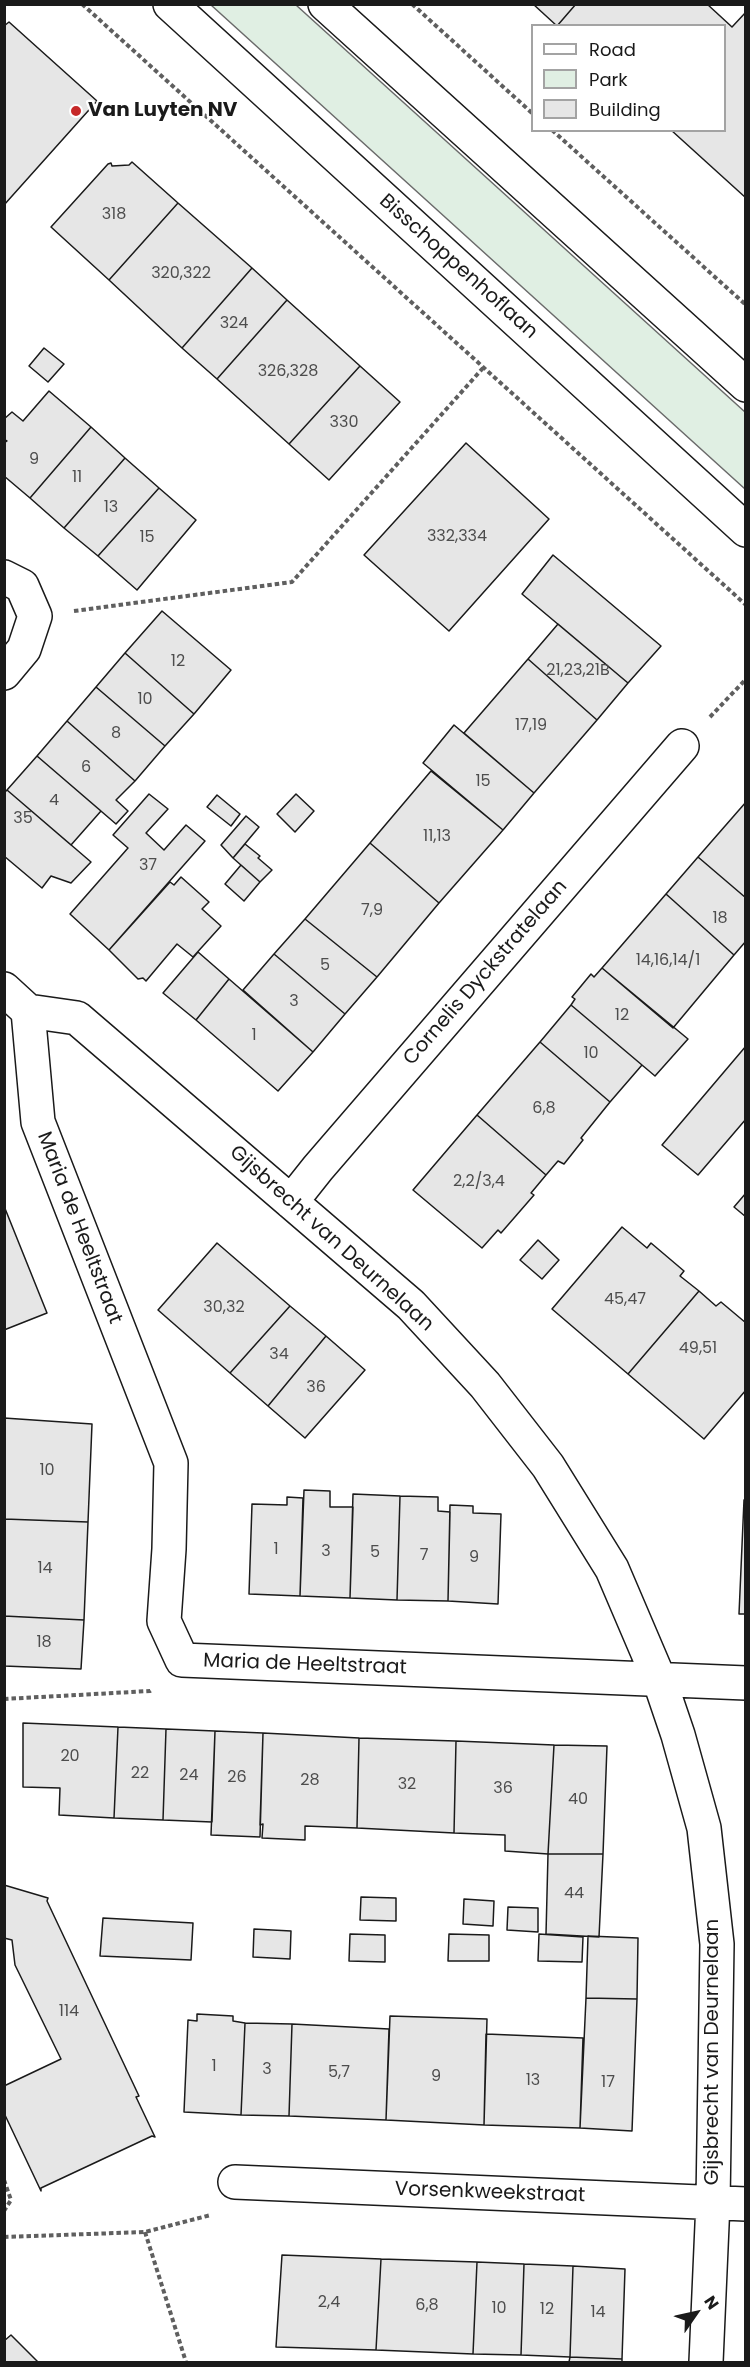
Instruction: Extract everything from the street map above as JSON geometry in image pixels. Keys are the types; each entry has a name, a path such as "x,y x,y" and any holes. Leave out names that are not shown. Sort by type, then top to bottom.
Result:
{"street":[{"name":"Bisschoppenhoflaan","path":"171,4 746,530"},
{"path":"325,4 746,385"},
{"path":"4,577 22,586 35,616 24,649 4,673"},
{"name":"Cornelis Dyckstratelaan","path":"291,1202 682,746"},
{"name":"Gijsbrecht van Deurnelaan","path":"16,1000 77,1018 411,1305 485,1385 548,1466 612,1569 659,1679 678,1735 704,1828 717,1944 713,2202 706,2362"},
{"name":"Maria de Heeltstraat","path":"16,1000 38,1122 171,1463 169,1549 164,1621 182,1660 746,1683"},
{"name":"Vorsenkweekstraat","path":"235,2182 746,2204"}],"path":[{"path":"82,4 746,605"},
{"path":"412,4 531,112"},
{"path":"554,132 746,306"},
{"path":"35,616 292,582 483,368"},
{"path":"682,746 746,679"},
{"path":"4,1699 150,1691 182,1660"},
{"path":"4,2180 11,2200 4,2211"},
{"path":"4,2237 145,2232 222,2212 235,2182"},
{"path":"145,2232 186,2362"}],"green space":[{"path":"211,5 296,5 745,412 745,489"}],"building":[{"path":"533,4 576,4 559,24 555,24"},
{"path":"576,4 707,4 732,27 746,12 746,198 673,132 726,132 726,24 559,24"},
{"path":"9,22 97,101 4,205 4,26"},
{"path":"132,162 178,203 109,280 51,227 108,164 111,163 112,166 129,165"},
{"path":"178,203 252,268 182,348 109,280"},
{"path":"252,268 287,300 217,379 182,348"},
{"path":"287,300 360,366 289,444 217,379"},
{"path":"44,348 64,364 48,382 29,366"},
{"path":"360,366 400,402 329,480 289,444"},
{"path":"49,391 91,427 30,498 4,476 4,443 7,441 4,439 4,419 12,412 23,421"},
{"path":"91,427 125,458 64,528 30,498"},
{"path":"466,443 549,519 449,631 364,555"},
{"path":"125,458 159,488 98,556 64,528"},
{"path":"159,488 196,520 137,590 98,556"},
{"path":"553,555 661,646 628,683 522,594"},
{"path":"162,611 231,670 194,714 125,653"},
{"path":"558,624 628,683 597,720 528,659"},
{"path":"125,653 194,714 165,746 96,687"},
{"path":"528,659 597,720 534,793 464,733"},
{"path":"96,687 165,746 135,781 67,721"},
{"path":"67,721 135,781 116,800 128,811 116,824 37,756"},
{"path":"454,725 534,793 503,830 423,763"},
{"path":"37,756 101,811 71,845 7,790"},
{"path":"431,771 503,830 439,903 370,843"},
{"path":"7,790 91,862 71,883 51,876 42,888 4,856 4,793"},
{"path":"149,794 168,809 146,833 164,850 186,825 205,841 109,950 70,914 128,848 113,835"},
{"path":"296,794 314,811 295,832 277,814"},
{"path":"217,795 240,814 231,826 207,807"},
{"path":"746,802 746,898 698,857"},
{"path":"246,816 259,827 233,858 221,845"},
{"path":"370,843 439,903 377,977 305,919"},
{"path":"245,844 272,870 260,882 233,858"},
{"path":"698,857 746,898 746,941 734,955 666,894"},
{"path":"241,865 260,882 244,901 225,884"},
{"path":"181,877 209,902 202,909 221,926 193,957 177,944 146,981 143,978 138,979 109,950 170,882 174,885"},
{"path":"666,894 734,955 673,1028 602,968"},
{"path":"305,919 377,977 345,1014 274,954"},
{"path":"198,952 229,979 196,1020 163,993"},
{"path":"274,954 345,1014 313,1052 243,990"},
{"path":"602,968 688,1039 655,1076 571,1005 575,999 572,997 591,974 594,977"},
{"path":"229,979 313,1052 278,1091 196,1020"},
{"path":"571,1005 642,1065 610,1102 540,1042"},
{"path":"540,1042 610,1102 581,1138 583,1140 564,1164 558,1161 546,1175 477,1115"},
{"path":"746,1046 746,1119 698,1175 662,1145"},
{"path":"477,1115 546,1175 531,1193 534,1195 501,1233 498,1230 482,1248 413,1190"},
{"path":"746,1193 746,1217 734,1207"},
{"path":"4,1206 47,1313 4,1330"},
{"path":"622,1227 647,1248 651,1243 684,1271 680,1276 699,1291 628,1374 552,1309"},
{"path":"538,1240 559,1260 542,1279 520,1260"},
{"path":"217,1243 290,1306 230,1373 158,1310"},
{"path":"699,1291 716,1306 721,1302 746,1323 746,1390 704,1439 628,1374"},
{"path":"290,1306 326,1336 268,1406 230,1373"},
{"path":"326,1336 365,1370 305,1438 268,1406"},
{"path":"4,1418 92,1424 88,1522 4,1519"},
{"path":"304,1490 330,1491 330,1507 353,1507 350,1598 300,1596"},
{"path":"353,1494 400,1496 397,1600 350,1598"},
{"path":"400,1496 438,1497 438,1511 450,1512 448,1601 397,1600"},
{"path":"287,1497 303,1498 300,1596 249,1594 252,1504 287,1505"},
{"path":"746,1498 746,1614 739,1614 744,1500"},
{"path":"450,1505 473,1506 473,1513 501,1514 498,1604 448,1601"},
{"path":"4,1519 88,1522 84,1620 4,1616"},
{"path":"4,1616 84,1620 81,1669 4,1666"},
{"path":"23,1723 118,1727 114,1818 59,1815 60,1788 23,1787"},
{"path":"118,1727 166,1729 163,1820 114,1818"},
{"path":"166,1729 215,1731 212,1822 163,1820"},
{"path":"215,1731 263,1733 260,1837 211,1835"},
{"path":"263,1733 359,1738 357,1828 305,1826 305,1840 262,1838 263,1824 260,1825"},
{"path":"359,1738 456,1741 454,1833 357,1828"},
{"path":"456,1741 554,1745 548,1854 505,1851 505,1835 454,1833"},
{"path":"554,1745 607,1746 603,1854 548,1854"},
{"path":"548,1854 603,1854 599,1937 546,1934"},
{"path":"4,1885 48,1898 47,1901 139,2096 136,2097 155,2137 152,2136 41,2188 41,2191 4,2113 4,2086 61,2059 15,1965 12,1940 4,1938"},
{"path":"361,1897 396,1898 396,1921 360,1920"},
{"path":"464,1899 494,1901 493,1926 463,1924"},
{"path":"508,1907 538,1908 538,1932 507,1930"},
{"path":"103,1918 193,1923 191,1960 100,1956"},
{"path":"254,1929 291,1931 290,1959 253,1957"},
{"path":"350,1934 385,1935 385,1962 349,1961"},
{"path":"449,1934 489,1935 489,1961 448,1961"},
{"path":"539,1934 583,1937 582,1962 538,1961"},
{"path":"588,1936 638,1938 637,1999 586,1998"},
{"path":"586,1998 637,1999 632,2131 580,2128"},
{"path":"197,2014 233,2016 233,2021 245,2023 241,2115 184,2112 188,2020 197,2021"},
{"path":"390,2016 487,2019 484,2125 386,2120"},
{"path":"245,2023 292,2024 289,2116 241,2115"},
{"path":"292,2024 389,2029 386,2120 289,2116"},
{"path":"486,2034 583,2038 580,2128 484,2125"},
{"path":"282,2255 381,2259 376,2350 276,2347"},
{"path":"381,2259 477,2262 473,2354 376,2350"},
{"path":"477,2262 524,2264 521,2355 473,2354"},
{"path":"524,2264 573,2266 570,2357 521,2355"},
{"path":"573,2266 625,2269 622,2359 570,2357"},
{"path":"11,2335 38,2362 4,2362 4,2341"},
{"path":"570,2357 622,2359 622,2362 569,2362"}],"place":[{"name":"Van Luyten NV","path":"76,111"}]}
